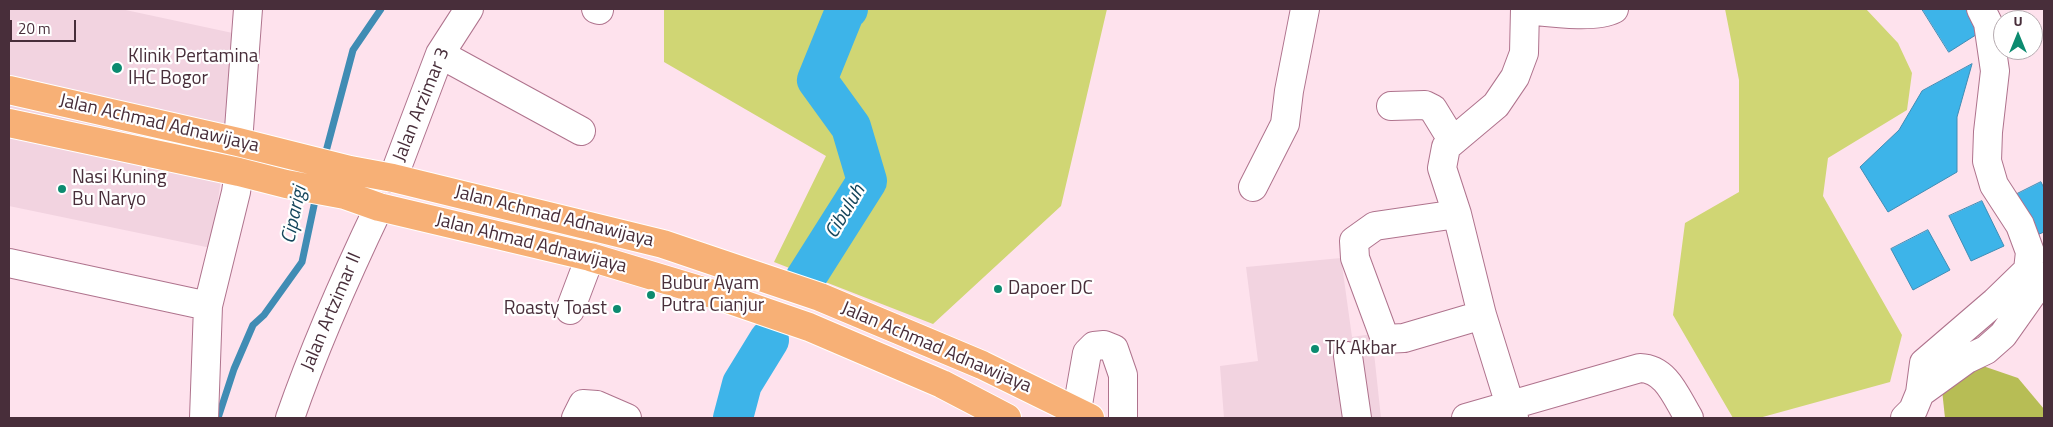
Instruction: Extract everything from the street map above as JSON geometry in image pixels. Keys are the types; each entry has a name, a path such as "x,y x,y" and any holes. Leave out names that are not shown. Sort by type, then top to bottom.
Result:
{"main road":[{"name":"Jalan Achmad Adnawijaya","path":"9,90 292,155 366,187"},
{"name":"Jalan Achmad Adnawijaya","path":"9,124 239,172 286,184 366,187 663,244 820,297 982,366 1084,414"},
{"name":"Jalan Ahmad Adnawijaya","path":"366,187 716,295"},
{"name":"Jalan Achmad Adnawijaya","path":"716,295 809,327 942,384 1007,418"},
{"path":"844,342 856,313"}],"street":[{"path":"204,418 208,306 236,192 239,172 238,142 248,9"},
{"name":"Jalan Arzimar 3","path":"366,187 440,54 470,9"},
{"path":"1254,187 1286,124 1289,91 1305,9"},
{"path":"1512,412 1482,316 1457,214 1442,168 1446,146 1485,116 1496,105 1515,77 1524,53 1525,9 1600,13 1614,9"},
{"path":"1905,418 1913,410 1920,393 1924,363 1996,302 2028,270 2030,252 2020,225 1994,185 1987,161 1988,132 1996,71 1988,23 1981,9"},
{"path":"440,54 581,131"},
{"path":"1391,106 1425,105 1433,109 1452,140"},
{"name":"Jalan Artzimar II","path":"290,418 304,376 337,297 366,187"},
{"path":"1457,214 1374,226 1354,241 1355,258 1385,339 1404,338 1482,316"},
{"path":"570,310 590,256"},
{"path":"9,263 208,306"},
{"path":"1920,393 1967,358 1986,350 2003,335 2044,277"},
{"path":"1084,414 1088,353 1094,346 1104,345 1114,349 1123,375 1123,418"},
{"path":"1348,356 1358,418"},
{"path":"1466,418 1512,412 1640,368 1654,370 1665,378 1689,418"},
{"path":"576,418 583,404 597,405 627,418"}],"shaded area":[{"path":"9,9 121,9 242,35 211,248 9,206"},
{"name":"TK Akbar","path":"1341,258 1352,337 1372,334 1381,418 1224,418 1220,366 1258,361 1246,267"}],"green space":[{"path":"664,9 1107,9 1061,206 933,324 774,262 826,156 664,62"},
{"path":"1725,9 1866,9 1898,43 1912,73 1907,110 1828,158 1823,196 1902,335 1890,382 1759,418 1733,418 1673,315 1685,223 1739,192 1739,80"},
{"path":"1980,365 2018,378 2044,409 2044,418 1945,418 1940,371"}],"water":[{"path":"1922,9 1969,9 1982,31 1949,52"},
{"path":"1972,64 1957,117 1957,172 1888,212 1860,167 1899,130 1922,91"},
{"path":"2041,182 2044,188 2044,232 2030,238 2011,197"},
{"path":"1982,201 2004,246 1971,261 1949,216"},
{"path":"1928,230 1950,270 1913,290 1891,249"}],"waterway":[{"name":"Ciparigi","path":"324,159 353,50 381,9"},
{"name":"Cibuluh","path":"805,279 867,181 851,127 817,80 845,11 848,9"},
{"name":"Ciparigi","path":"218,418 234,369 253,325 264,315 302,262 316,196"},
{"name":"Cibuluh","path":"733,418 742,384 769,340"}],"place":[{"name":"Klinik Pertamina IHC Bogor","path":"117,68"},
{"name":"Nasi Kuning Bu Naryo","path":"62,189"},
{"name":"Dapoer DC","path":"998,289"},
{"name":"Bubur Ayam Putra Cianjur","path":"651,295"},
{"name":"Roasty Toast","path":"617,309"},
{"name":"TK Akbar","path":"1315,349"}]}
